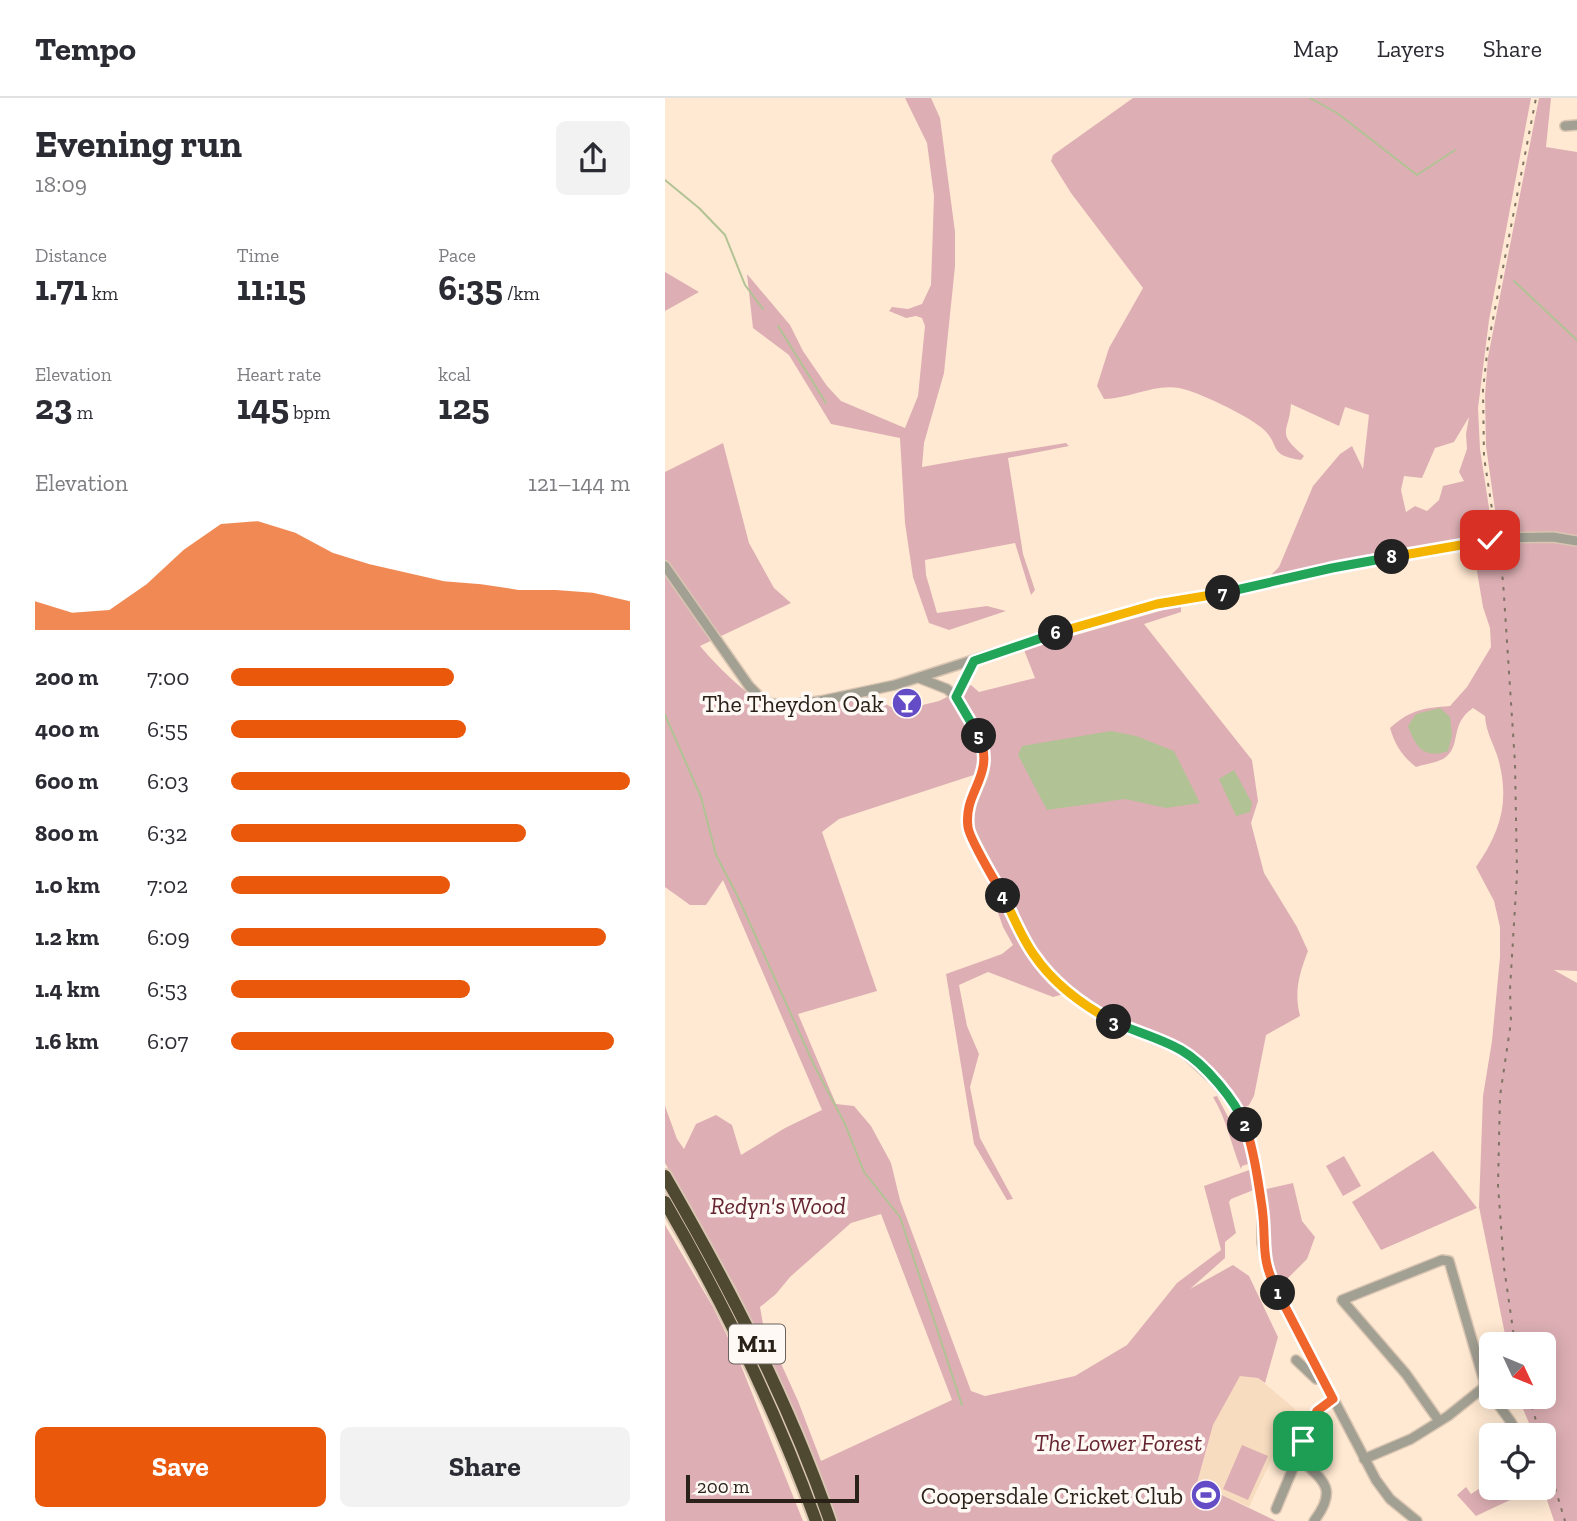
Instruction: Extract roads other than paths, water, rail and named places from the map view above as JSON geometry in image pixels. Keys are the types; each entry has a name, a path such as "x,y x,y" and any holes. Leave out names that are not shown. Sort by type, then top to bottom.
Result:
{"highway":[{"name":"M11","path":"665,1176 714,1261 763,1356 830,1521"},
{"name":"M11","path":"665,1202 704,1268 752,1363 816,1521"}],"street":[{"path":"1565,126 1577,125"},
{"path":"665,566 749,687 766,703 785,705 820,701 919,678 1157,604 1228,592 1332,568 1490,540 1553,537 1577,541"},
{"path":"956,697 974,661"},
{"path":"919,678 947,689 956,697 981,739 985,760 983,775 969,807 968,828 1033,955 1062,987 1099,1014 1183,1051 1215,1080 1239,1111 1254,1159 1262,1207 1263,1252 1271,1280 1384,1493 1417,1521"},
{"path":"1439,1421 1406,1374 1342,1300 1446,1259 1450,1261 1479,1366"},
{"path":"1296,1360 1316,1379 1322,1378"},
{"path":"1364,1459 1412,1439 1479,1391"},
{"path":"1276,1509 1317,1411 1333,1399"},
{"path":"1298,1457 1324,1483 1328,1491 1328,1500 1314,1521"}],"waterway":[{"path":"1310,98 1337,113 1417,175 1455,150"},
{"path":"665,180 699,208 725,235 745,285 763,309"},
{"path":"1514,281 1577,340"},
{"path":"778,326 826,403"},
{"path":"665,715 701,797 716,855 737,895 814,1065 845,1124 864,1172 900,1217 962,1405"}],"railway":[{"path":"1513,1332 1504,1267 1498,1185 1500,1096 1511,1022 1510,989 1517,874 1515,763 1503,581 1484,457 1483,390 1488,345 1536,98"},
{"path":"1533,1409 1537,1423"},
{"path":"1556,1491 1565,1521"}],"place":[{"name":"The Theydon Oak","path":"907,703"},
{"name":"Coopersdale Cricket Club","path":"1206,1495"}],"park label":[{"name":"Redyn's Wood","path":"778,1205"},
{"name":"The Lower Forest","path":"1118,1442"}]}
